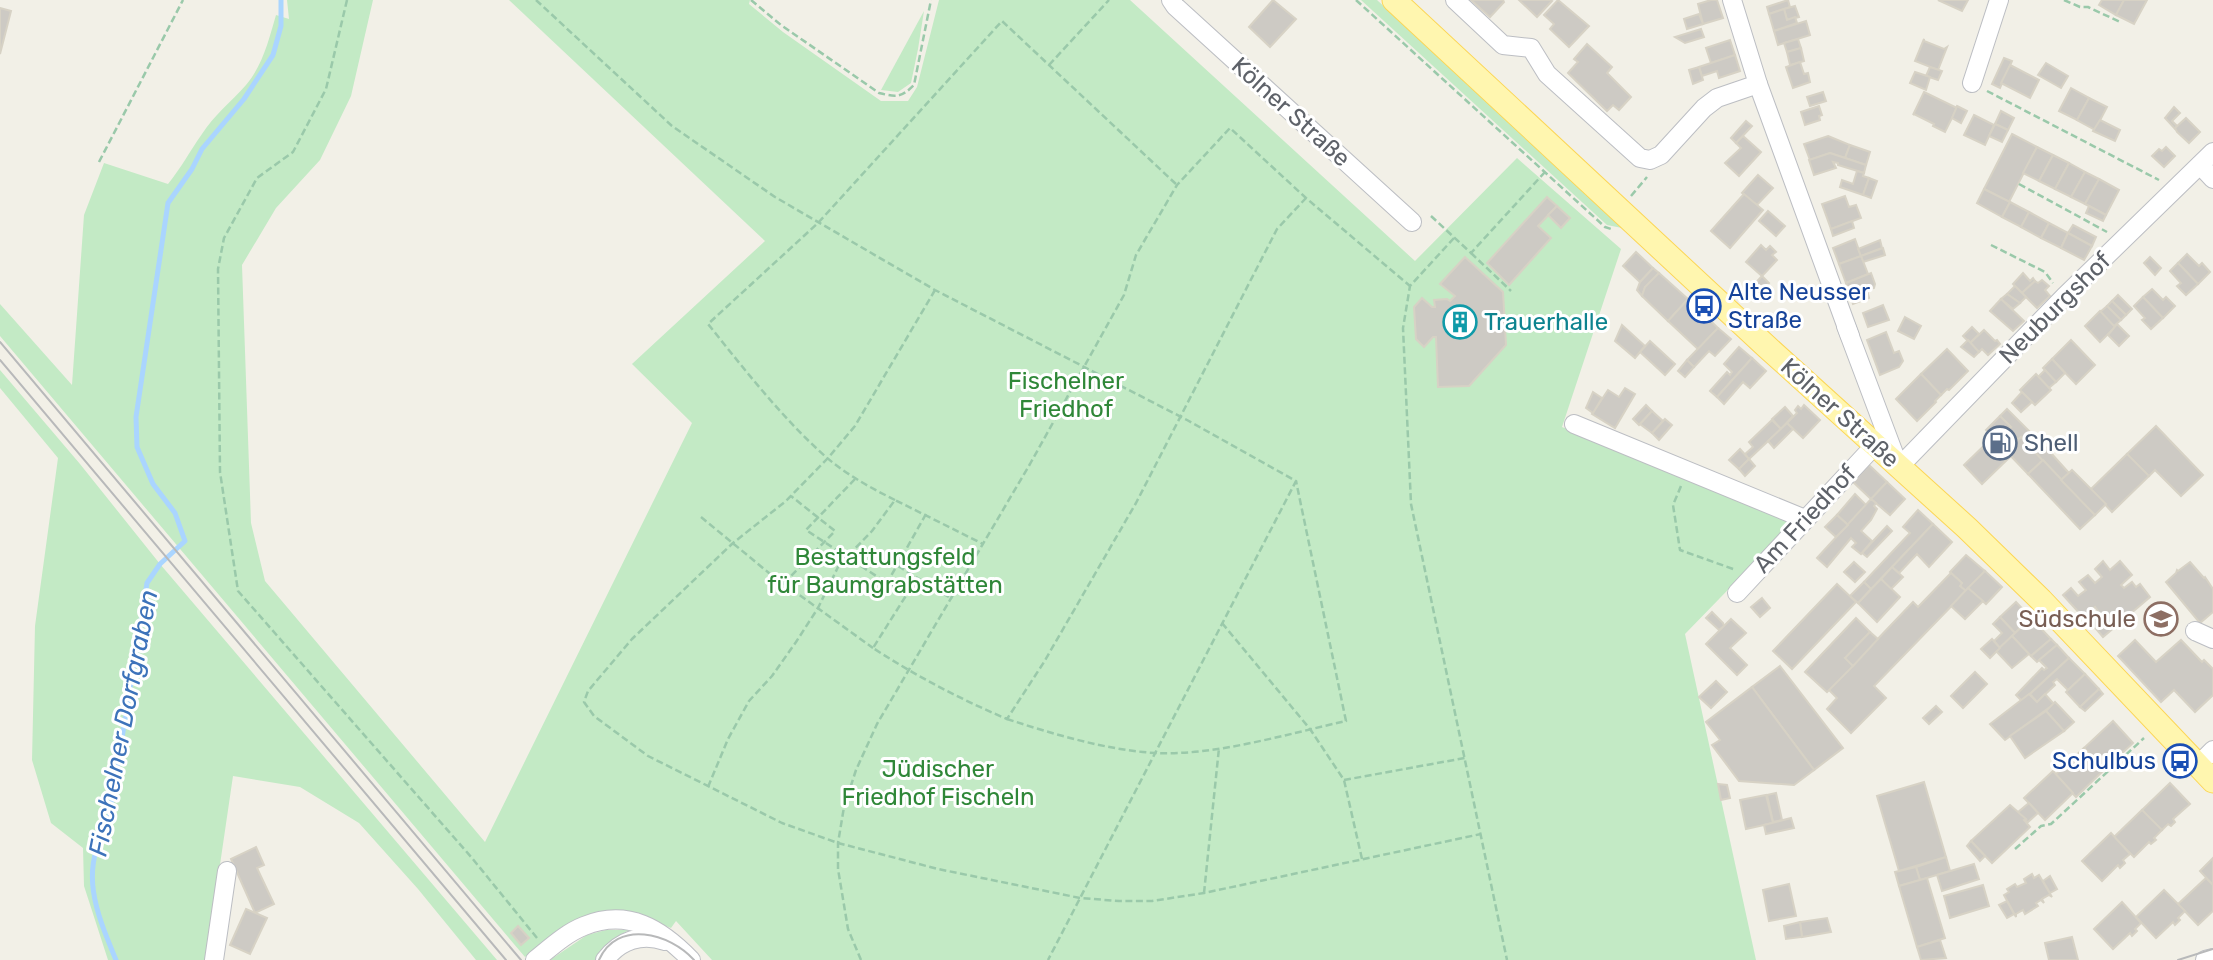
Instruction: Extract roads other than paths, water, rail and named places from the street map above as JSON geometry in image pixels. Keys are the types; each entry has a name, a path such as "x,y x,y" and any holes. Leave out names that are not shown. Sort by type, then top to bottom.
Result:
{"main road":[{"name":"Kölner Straße","path":"1394,0 1619,220 1967,528 2041,600 2160,724 2208,765"}],"street":[{"name":"Kölner Straße","path":"1171,0 1412,222"},
{"path":"1455,0 1503,45 1531,48 1547,74 1640,158 1650,160 1661,155 1703,108 1717,99 1758,84"},
{"path":"1732,0 1758,84 1899,467"},
{"path":"1972,83 1999,0"},
{"name":"Neuburgshof","path":"1899,467 2064,297 2213,152"},
{"path":"2200,165 2213,179"},
{"path":"1574,424 1805,519"},
{"name":"Am Friedhof","path":"1737,593 1875,445"},
{"path":"2195,631 2213,639"},
{"path":"214,960 227,872"},
{"path":"541,955 568,934 584,926 622,920 658,931 676,944 691,960"},
{"path":"606,960 613,950 638,939 653,937 676,944"},
{"path":"2206,960 2213,958"}],"waterway":[{"name":"Fischelner Dorfgraben","path":"116,960 97,909 92,876 94,859 108,825 147,583 160,564 185,541 175,513 153,484 137,447 136,417 168,203 192,169 202,149 244,99 273,55 281,26 281,0"}],"tram line":[{"path":"0,342 521,960"},
{"path":"0,360 506,960"},
{"path":"599,960 607,947 618,939 644,934 672,943 694,960"},
{"path":"2178,960 2213,949"}],"place":[{"name":"Alte Neusser Straße","path":"1704,306"},
{"name":"Trauerhalle","path":"1460,322"},
{"name":"Shell","path":"2000,443"},
{"name":"Südschule","path":"2161,619"},
{"name":"Schulbus","path":"2180,761"}],"park label":[{"name":"Fischelner Friedhof","path":"1066,395"},
{"name":"Bestattungsfeld für Baumgrabstätten","path":"885,571"},
{"name":"Jüdischer Friedhof Fischeln","path":"938,783"}]}
